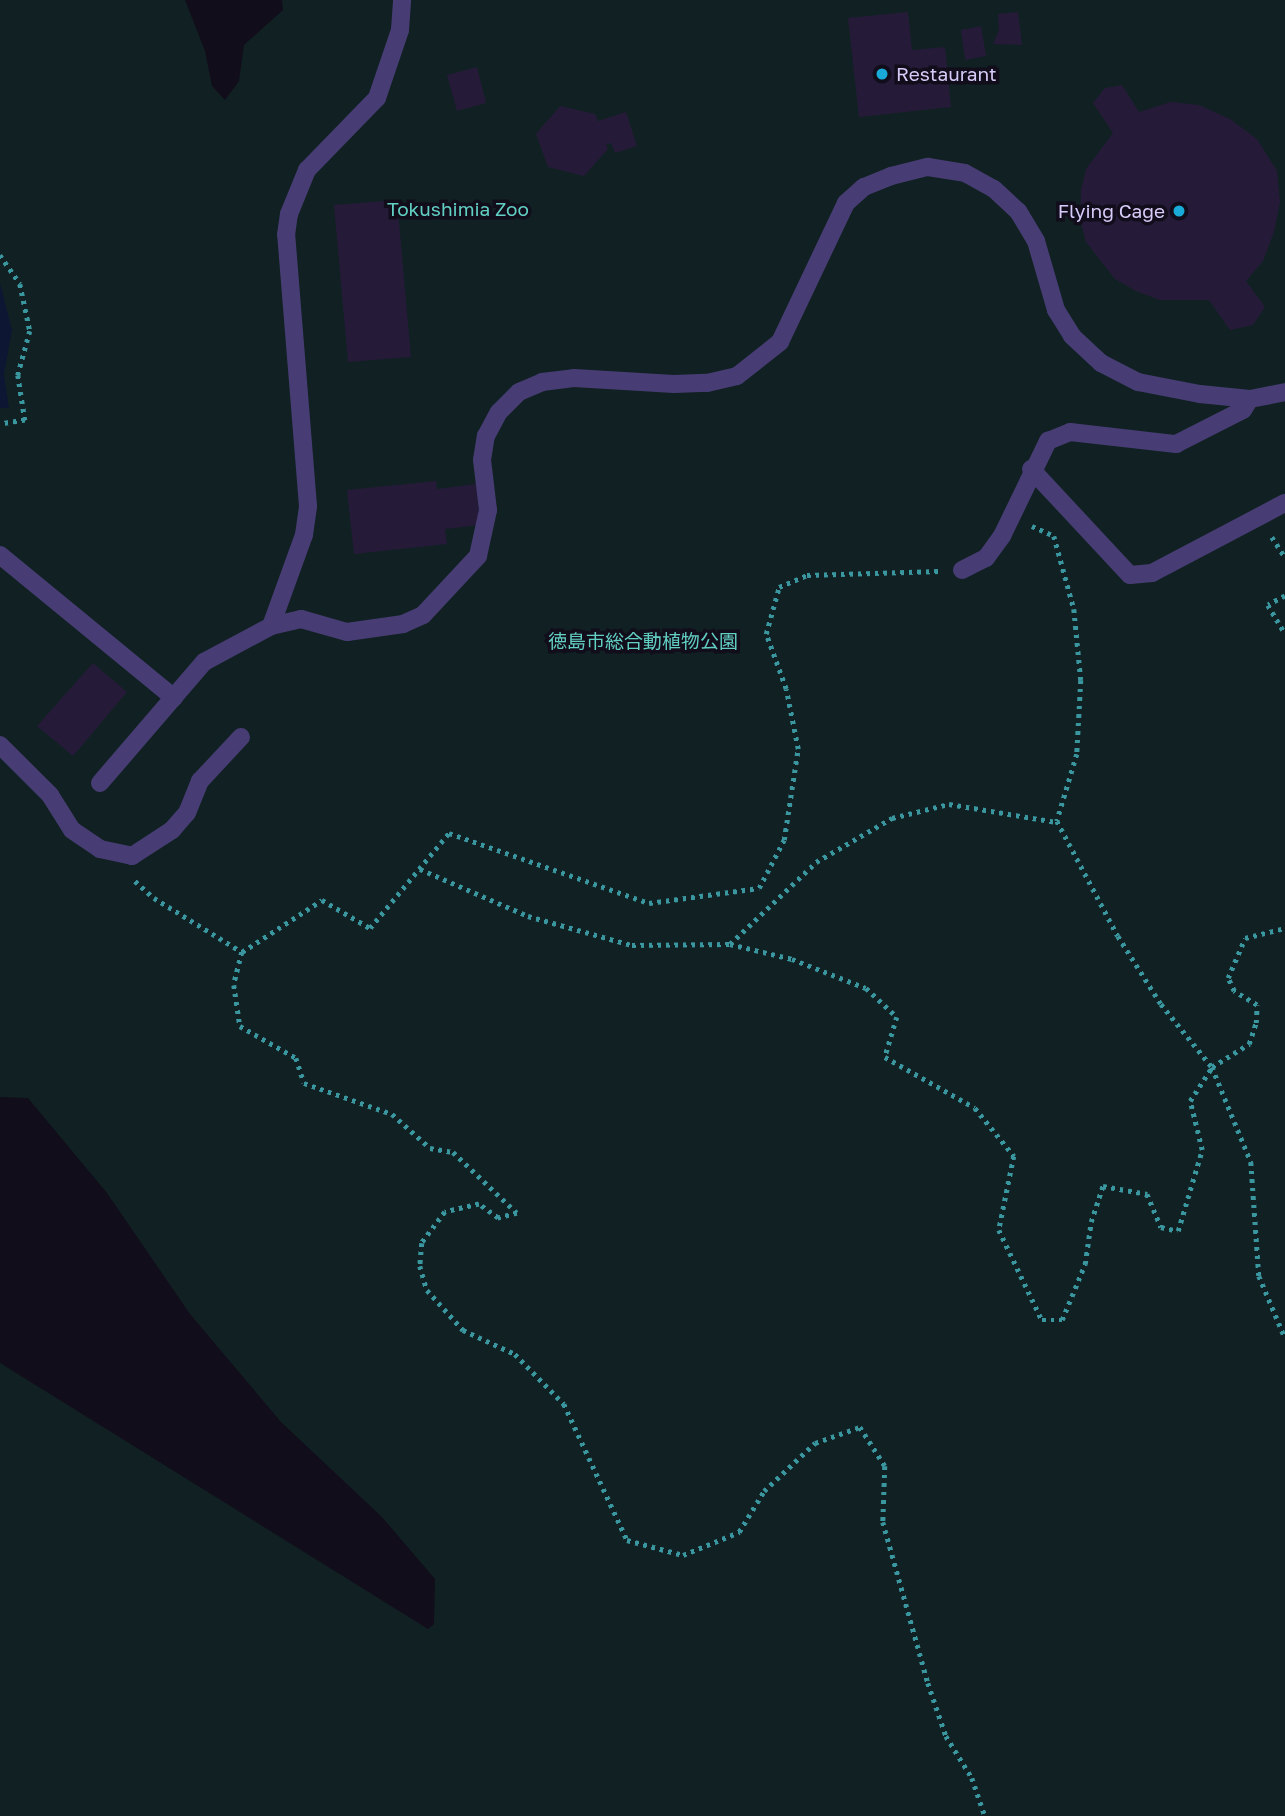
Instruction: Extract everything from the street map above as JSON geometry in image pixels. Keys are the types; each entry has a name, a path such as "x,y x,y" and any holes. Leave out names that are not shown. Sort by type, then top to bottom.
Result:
{"lane":[{"path":"271,626 304,535 308,506 286,235 289,214 307,170 377,98 400,30 402,0"},
{"path":"100,783 204,662 271,626 301,619 347,632 403,624 423,615 478,556 488,510 482,460 486,436 499,412 519,392 542,382 573,378 674,384 707,383 737,376 780,342 846,203 864,187 891,176 928,167 965,173 1002,196 1018,211 1036,241 1056,310 1072,336 1101,363 1138,382 1250,399 1285,392"},
{"path":"962,569 986,558 1011,516 1031,470 1048,441 1070,432 1176,444 1243,410 1250,399"},
{"path":"1031,470 1130,575 1152,573 1285,503"},
{"path":"0,555 174,698"},
{"path":"0,745 50,795 72,830 100,849 132,856 153,846 187,813 200,781 241,737"}],"path":[{"path":"0,255 20,284 30,331 18,375 24,420 0,424"},
{"path":"1011,516 1054,536 1074,609 1081,680 1077,754 1058,822 1118,936 1161,1004 1212,1068 1251,1162 1259,1276 1285,1338"},
{"path":"962,569 807,575 779,587 766,634 786,689 798,749 784,840 759,888 649,903 449,833 370,928 322,900 242,952 234,985 240,1026 296,1058 304,1083 392,1114 429,1148 453,1152 517,1213 498,1218 479,1204 445,1212 422,1243 420,1266 427,1290 463,1330 515,1354 564,1405 627,1540 683,1555 739,1532 764,1491 815,1443 860,1427 885,1466 883,1522 928,1683 946,1736 972,1778 985,1816"},
{"path":"1285,596 1268,605 1285,633"},
{"path":"730,944 816,862 892,818 949,804 1058,822"},
{"path":"100,849 154,898 242,952"},
{"path":"420,869 528,916 632,945 730,944 792,959 866,988 897,1017 885,1057 975,1108 1014,1156 999,1230 1042,1321 1062,1320 1085,1264 1091,1222 1102,1186 1147,1194 1160,1227 1178,1231 1202,1150 1190,1101 1212,1068 1249,1044 1256,1023 1257,1005 1234,991 1228,978 1245,938 1285,928"}],"green space":[{"name":"徳島市総合動植物公園","path":"0,0 185,0 205,51 212,86 225,100 239,81 244,45 283,10 282,0 1285,0 1285,1816 0,1816 0,1363 428,1629 434,1624 435,1579 382,1517 281,1422 190,1314 107,1193 28,1098 0,1097"}],"water":[{"path":"0,283 12,330 4,374 9,408 0,408"}],"building":[{"path":"908,12 912,50 945,47 951,107 859,117 848,18"},
{"path":"1018,12 1022,45 993,44 999,30 998,14"},
{"path":"981,26 986,56 965,60 961,30"},
{"path":"477,67 486,103 457,111 447,75"},
{"name":"Flying Cage","path":"1122,85 1139,112 1171,102 1199,105 1230,119 1257,139 1277,171 1280,202 1274,232 1263,261 1246,281 1265,307 1253,325 1230,330 1209,300 1160,300 1136,291 1115,279 1086,242 1080,219 1081,190 1086,169 1113,133 1093,103 1105,88"},
{"path":"560,106 595,114 598,121 626,112 637,146 615,153 611,143 606,145 608,149 584,176 548,167 536,134"},
{"path":"397,200 411,357 348,362 334,205"},
{"path":"436,481 437,489 476,484 480,525 445,529 447,544 354,554 347,490"},
{"path":"93,663 127,692 73,756 37,726"}],"place":[{"name":"Restaurant","path":"882,74"},
{"name":"Flying Cage","path":"1179,211"}],"park label":[{"name":"Tokushimia Zoo","path":"458,209"}]}
